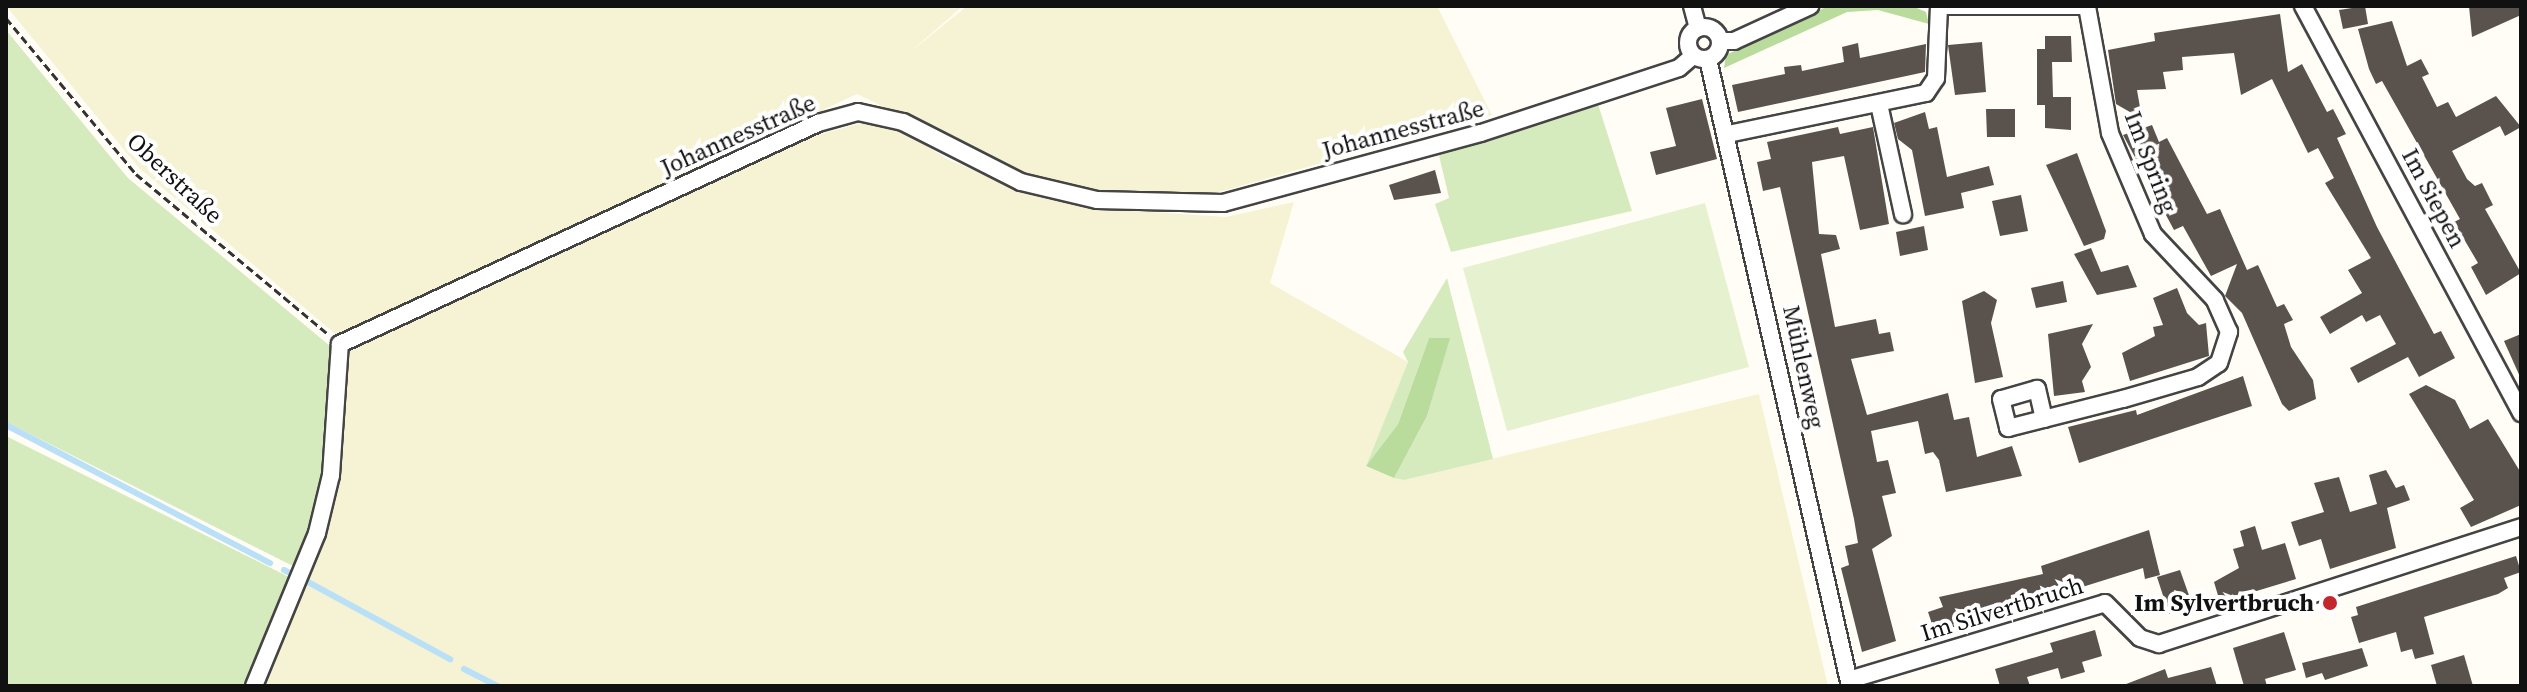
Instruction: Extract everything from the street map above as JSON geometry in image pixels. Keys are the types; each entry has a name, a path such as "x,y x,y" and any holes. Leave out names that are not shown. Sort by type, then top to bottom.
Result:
{"street":[{"name":"Mühlenweg","path":"1692,6 1698,28 1688,40 1701,57 1728,134 1850,683"},
{"path":"1701,57 1720,41 1734,41 1810,6"},
{"path":"1728,134 1879,104 1930,90 1936,78 1940,6 2086,6"},
{"name":"Im Spring","path":"2044,419 2198,377 2219,363 2229,332 2215,300 2153,234 2110,133 2086,6"},
{"name":"Im Siepen","path":"2303,6 2521,413"},
{"path":"1698,28 1714,30 1720,41"},
{"name":"Johannesstraße","path":"340,344 818,123 858,112 903,122 1021,182 1097,200 1223,203 1481,133 1679,68 1701,57"},
{"path":"1879,104 1903,214"},
{"path":"254,686 317,533 331,475 340,344"},
{"name":"Im Silvertbruch","path":"1850,683 2105,603 2140,638 2159,644 2521,527"}],"path":[{"name":"Oberstraße","path":"6,18 136,174 340,344"}],"shaded area":[{"path":"6,6 963,6 909,53 967,6 1437,6 1492,115 1215,193 1101,191 1025,175 857,94 339,337 139,168"},
{"path":"866,122 903,131 947,159 1018,189 1106,209 1226,217 1294,202 1270,283 1408,362 1366,466 1394,478 1404,480 1759,394 1828,686 254,686 317,533 340,344 443,297 447,304 810,137"}],"green space":[{"path":"1828,6 1912,6 1926,12 1929,24 1878,10 1847,12 1724,68 1726,55"},
{"path":"6,30 128,178 330,346 325,471 295,567 6,422"},
{"path":"1597,101 1632,211 1451,252 1435,204 1449,198 1438,151"},
{"path":"1705,203 1749,367 1507,431 1463,268"},
{"path":"1447,278 1493,459 1404,480 1394,478 1427,416 1449,338 1429,338 1398,424 1366,466 1408,362 1403,352"},
{"path":"1429,338 1450,338 1427,416 1394,478 1366,466 1398,424"},
{"path":"6,436 291,578 254,686 6,686"}],"building":[{"path":"2365,6 2368,24 2343,29 2339,10"},
{"path":"2469,6 2521,6 2521,15 2472,37"},
{"path":"2280,14 2288,72 2302,64 2327,112 2333,109 2346,134 2337,138 2377,227 2434,334 2441,331 2455,358 2419,377 2408,357 2358,383 2350,368 2396,344 2380,315 2366,322 2362,315 2330,334 2320,317 2362,293 2348,270 2371,258 2325,183 2334,178 2318,148 2308,153 2272,79 2241,95 2234,53 2182,57 2183,70 2163,72 2166,89 2137,90 2142,119 2116,104 2108,50 2155,41 2154,33"},
{"path":"2392,21 2407,66 2421,59 2429,74 2422,77 2437,107 2448,102 2456,117 2496,96 2521,127 2505,136 2500,126 2452,151 2467,179 2475,186 2482,183 2493,205 2485,209 2521,273 2486,295 2471,267 2478,263 2454,222 2460,219 2382,81 2376,84 2369,69 2358,29"},
{"path":"2045,36 2071,36 2072,62 2052,62 2053,97 2071,97 2071,130 2045,128 2045,105 2037,105 2037,49 2045,49"},
{"path":"1982,42 1986,92 1955,95 1948,45"},
{"path":"1858,43 1860,58 1926,44 1925,72 1738,112 1732,85 1785,74 1784,67 1801,65 1802,71 1844,62 1842,47"},
{"path":"1702,99 1717,159 1656,175 1650,152 1676,146 1666,108"},
{"path":"1986,109 2015,109 2015,137 1987,137"},
{"path":"1925,112 1929,129 1937,127 1947,177 1989,166 1994,185 1961,193 1964,208 1925,216 1912,150 1898,139 1894,123"},
{"path":"2152,125 2159,142 2167,138 2207,214 2220,209 2247,270 2258,265 2277,307 2284,304 2293,320 2284,324 2291,347 2313,380 2316,399 2289,411 2282,404 2242,313 2225,296 2237,264 2211,276 2183,226 2174,230 2123,135"},
{"path":"1838,127 1840,134 1873,127 1889,224 1860,230 1844,156 1812,162 1819,234 1836,235 1840,249 1821,254 1835,327 1876,319 1879,334 1890,332 1894,351 1851,359 1867,415 1948,393 1954,420 1969,417 1977,457 2012,446 2022,476 1946,492 1939,460 1933,452 1925,454 1918,421 1871,431 1877,462 1888,460 1896,493 1882,496 1892,536 1872,549 1896,641 1862,652 1841,568 1849,565 1845,546 1858,543 1854,519 1780,187 1763,191 1757,162 1771,159 1767,142"},
{"path":"2077,153 2106,231 2104,239 2084,246 2046,165"},
{"path":"1435,170 1441,193 1394,200 1389,185"},
{"path":"2021,195 2028,231 2000,236 1992,201"},
{"path":"1924,226 1928,250 1900,256 1896,232"},
{"path":"2091,248 2101,272 2128,265 2137,287 2097,295 2074,254"},
{"path":"2063,281 2067,302 2036,308 2031,288"},
{"path":"2177,288 2187,313 2199,325 2206,323 2209,356 2130,381 2122,353 2155,336 2153,327 2163,325 2153,298"},
{"path":"1984,291 1997,300 1991,323 2003,377 1975,383 1962,301"},
{"path":"2093,324 2082,344 2091,367 2082,381 2085,392 2054,396 2048,334"},
{"path":"2521,334 2521,379 2504,341"},
{"path":"2243,376 2252,406 2079,463 2068,427 2136,410 2137,415"},
{"path":"2426,385 2455,400 2470,429 2488,419 2521,473 2521,505 2471,527 2460,508 2474,500 2409,394"},
{"path":"2386,470 2396,488 2404,485 2410,500 2387,508 2396,548 2330,569 2321,539 2299,546 2291,522 2324,512 2314,483 2339,477 2350,512 2377,504 2369,475"},
{"path":"2255,526 2262,550 2285,543 2296,579 2220,602 2214,582 2239,568 2233,549 2244,546 2240,531"},
{"path":"2149,530 2160,575 2145,579 2143,568 1935,633 1928,612 1943,607 1939,597 2043,574 2041,566"},
{"path":"2516,556 2521,572 2504,578 2508,588 2498,594 2424,617 2434,654 2415,659 2412,649 2401,652 2396,632 2359,643 2351,617 2358,615 2356,607"},
{"path":"2180,570 2191,601 2169,614 2157,577"},
{"path":"2095,630 2102,656 2082,662 2085,672 2061,679 2058,668 2027,677 2030,686 2000,686 1995,669 2053,652 2050,643"},
{"path":"2284,632 2296,670 2265,679 2267,686 2244,686 2233,648"},
{"path":"2362,648 2368,666 2325,680 2322,673 2306,678 2302,663"},
{"path":"2464,655 2473,686 2437,686 2431,665"},
{"path":"2211,667 2217,686 2121,686 2165,669 2168,678"}],"waterway":[{"path":"6,425 270,563"},
{"path":"284,570 292,574"},
{"path":"308,582 450,659"},
{"path":"464,669 497,686"}],"place":[{"name":"Im Sylvertbruch","path":"2330,603"}]}
